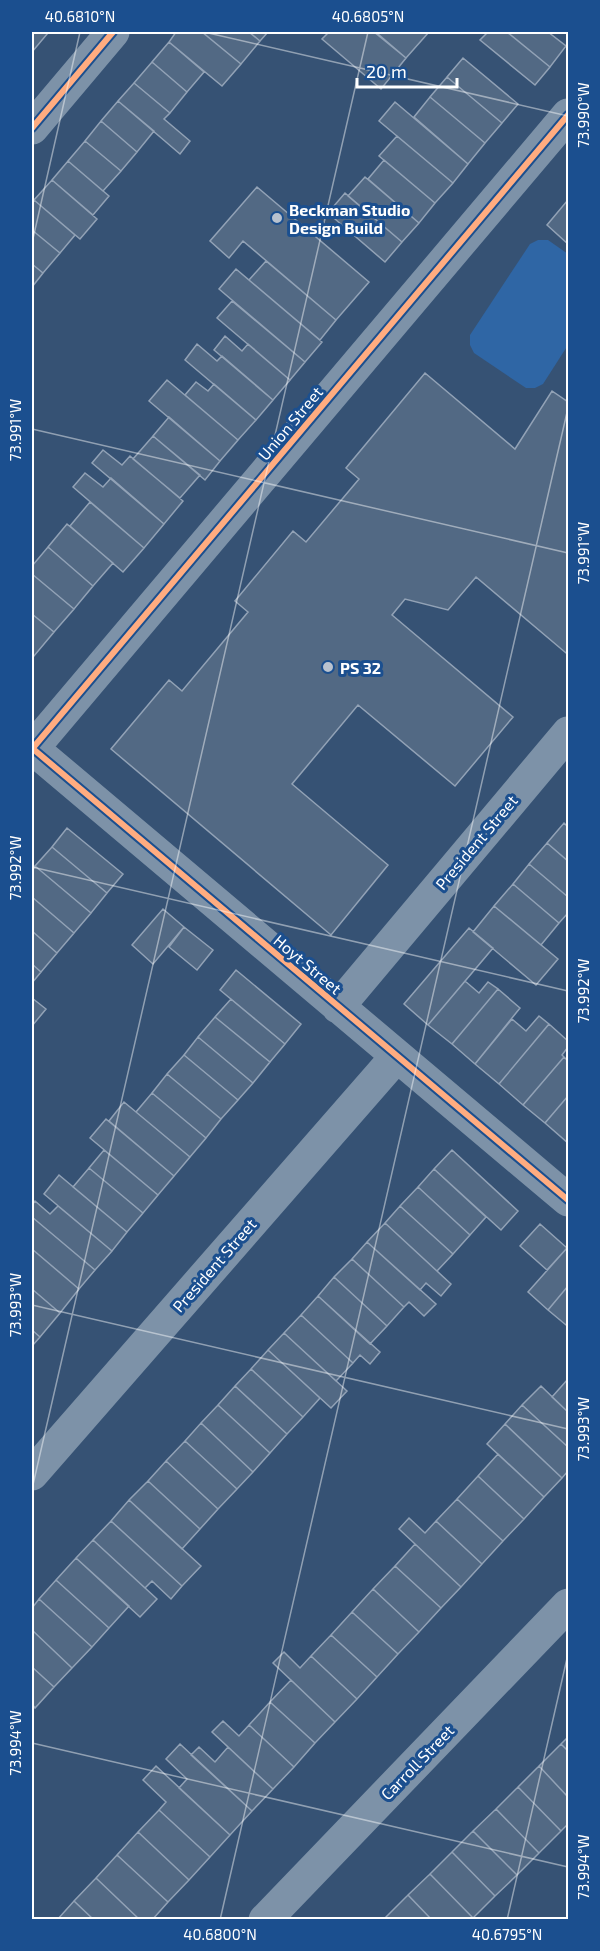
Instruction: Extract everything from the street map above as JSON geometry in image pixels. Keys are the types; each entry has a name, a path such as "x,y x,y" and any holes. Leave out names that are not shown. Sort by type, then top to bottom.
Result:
{"street":[{"path":"32,128 113,32"},
{"name":"Union Street","path":"32,748 568,115"},
{"name":"President Street","path":"338,1007 568,733"},
{"name":"Hoyt Street","path":"32,748 568,1200"},
{"name":"President Street","path":"32,1474 397,1056"},
{"name":"Carroll Street","path":"265,1920 568,1605"}],"shaded area":[{"path":"538,240 548,240 568,254 568,345 543,384 535,388 526,388 474,353 470,345 470,335 530,244"}],"building":[{"path":"32,32 48,33 32,52"},
{"path":"176,32 202,32 241,64 222,86 169,42"},
{"path":"202,32 249,32 260,41 241,64"},
{"path":"249,32 268,32 260,41"},
{"path":"329,32 374,32 406,58 381,89 322,39"},
{"path":"380,32 429,32 406,58 378,34"},
{"path":"488,32 507,32 550,67 535,85 480,40"},
{"path":"507,32 548,32 566,46 550,67"},
{"path":"169,42 204,72 187,92 152,62"},
{"path":"463,58 518,104 502,123 447,77"},
{"path":"152,62 187,92 170,113 134,83"},
{"path":"447,77 502,123 485,143 430,97"},
{"path":"134,83 170,113 164,119 190,141 180,154 118,101"},
{"path":"430,97 485,143 468,164 414,117"},
{"path":"118,101 154,131 137,152 101,121"},
{"path":"395,102 468,164 453,183 379,121"},
{"path":"101,121 137,152 121,171 85,141"},
{"path":"397,136 453,183 435,203 379,156"},
{"path":"85,141 121,171 103,191 68,161"},
{"path":"384,160 435,203 419,223 368,179"},
{"path":"68,161 109,196 93,215 52,180"},
{"path":"365,177 419,223 402,242 348,196"},
{"path":"52,180 97,219 80,239 34,200"},
{"path":"257,187 369,282 336,320 243,241 229,258 210,241"},
{"path":"345,193 402,242 385,262 328,213"},
{"path":"34,200 75,235 60,253 32,230"},
{"path":"568,202 568,244 547,225"},
{"path":"32,230 60,253 43,273 32,264"},
{"path":"266,261 336,320 320,340 249,280"},
{"path":"32,264 43,273 32,287"},
{"path":"236,269 322,342 305,362 219,289"},
{"path":"232,301 305,362 290,380 217,318"},
{"path":"225,336 242,351 248,344 290,380 273,400 214,350"},
{"path":"197,344 217,361 222,356 273,400 256,420 185,360"},
{"name":"PS 32","path":"425,373 515,449 552,391 568,402 568,650 566,653 476,577 448,610 405,599 392,615 513,717 455,786 358,705 292,784 388,865 331,935 111,749 169,680 182,691 248,612 235,601 293,531 306,542 359,479 346,468"},
{"path":"167,380 238,440 220,461 149,401"},
{"path":"196,382 208,391 214,384 256,420 238,440 185,395"},
{"path":"169,417 220,461 205,480 153,436"},
{"path":"153,436 200,475 180,498 133,459"},
{"path":"103,450 122,465 130,456 183,501 164,524 92,463"},
{"path":"85,473 103,487 111,478 164,524 144,548 73,487"},
{"path":"90,502 144,548 123,572 70,526"},
{"path":"67,524 113,563 93,586 48,547"},
{"path":"48,547 93,586 74,609 32,574 32,566"},
{"path":"32,574 74,609 54,632 32,614"},
{"path":"32,614 54,632 34,656 32,654"},
{"path":"564,823 568,827 568,861 547,843"},
{"path":"67,828 123,874 107,893 52,847"},
{"path":"547,843 568,861 568,897 529,864"},
{"path":"52,847 107,893 91,913 35,866"},
{"path":"529,864 568,897 568,913 559,923 513,884"},
{"path":"35,866 91,913 74,933 32,897 32,871"},
{"path":"513,884 559,923 541,945 494,906"},
{"path":"32,897 74,933 57,953 32,931"},
{"path":"494,906 558,959 536,985 473,932"},
{"path":"163,909 184,927 153,964 132,945"},
{"path":"184,927 213,950 197,970 169,947"},
{"path":"469,928 493,948 428,1025 404,1004"},
{"path":"32,931 57,953 41,972 32,964"},
{"path":"32,964 41,972 32,983"},
{"path":"236,970 301,1024 285,1044 220,990"},
{"path":"465,981 479,993 488,982 498,989 452,1044 428,1025"},
{"path":"498,989 520,1008 475,1064 452,1044"},
{"path":"32,998 46,1009 32,1026"},
{"path":"231,999 285,1044 270,1062 215,1017"},
{"path":"539,1016 549,1024 499,1084 475,1064 512,1019 526,1031"},
{"path":"215,1017 270,1062 253,1083 198,1037"},
{"path":"549,1024 568,1041 568,1047 562,1055 564,1057 523,1105 499,1084"},
{"path":"198,1037 253,1083 238,1100 184,1055"},
{"path":"184,1055 238,1100 221,1119 167,1074"},
{"path":"564,1057 568,1061 568,1096 545,1123 523,1105"},
{"path":"167,1074 221,1119 206,1138 152,1093"},
{"path":"152,1093 206,1138 190,1157 136,1112"},
{"path":"568,1096 568,1143 545,1123"},
{"path":"124,1102 190,1157 174,1176 109,1121"},
{"path":"106,1119 174,1176 158,1195 90,1138"},
{"path":"104,1150 158,1195 143,1213 89,1168"},
{"path":"452,1150 518,1211 501,1230 434,1169"},
{"path":"89,1168 143,1213 127,1232 73,1187"},
{"path":"434,1169 486,1217 470,1235 418,1187"},
{"path":"59,1175 127,1232 112,1251 44,1194"},
{"path":"418,1187 470,1235 453,1254 400,1206"},
{"path":"35,1201 50,1214 58,1206 112,1251 95,1270 32,1217 32,1205"},
{"path":"400,1206 453,1254 437,1271 385,1223"},
{"path":"32,1217 95,1270 79,1289 32,1249"},
{"path":"385,1223 451,1284 441,1296 426,1283 420,1290 367,1242"},
{"path":"540,1224 567,1248 547,1270 520,1246"},
{"path":"367,1242 436,1304 424,1316 409,1302 404,1307 352,1259"},
{"path":"567,1248 568,1286 548,1310 528,1292"},
{"path":"32,1249 79,1289 60,1313 32,1289"},
{"path":"352,1259 404,1307 387,1326 334,1277"},
{"path":"334,1277 387,1326 370,1344 318,1296"},
{"path":"568,1286 568,1322 566,1325 548,1310"},
{"path":"32,1289 60,1313 40,1337 32,1330"},
{"path":"318,1296 380,1352 370,1364 360,1355 353,1363 301,1315"},
{"path":"301,1315 353,1363 336,1381 284,1333"},
{"path":"32,1330 40,1337 32,1346"},
{"path":"284,1333 347,1391 331,1408 268,1350"},
{"path":"268,1350 320,1398 303,1417 251,1369"},
{"path":"251,1369 303,1417 287,1434 235,1386"},
{"path":"568,1379 568,1412 552,1397"},
{"path":"235,1386 287,1434 270,1453 218,1405"},
{"path":"541,1386 568,1412 568,1447 522,1405"},
{"path":"218,1405 270,1453 253,1472 201,1423"},
{"path":"522,1405 568,1447 568,1471 562,1478 505,1424"},
{"path":"201,1423 253,1472 237,1489 185,1441"},
{"path":"505,1424 562,1478 544,1497 487,1444"},
{"path":"185,1441 237,1489 218,1509 166,1461"},
{"path":"498,1454 544,1497 524,1519 478,1476"},
{"path":"166,1461 218,1509 200,1529 148,1481"},
{"path":"478,1476 524,1519 503,1541 457,1499"},
{"path":"148,1481 200,1529 182,1549 129,1500"},
{"path":"457,1499 503,1541 482,1564 436,1521"},
{"path":"129,1500 201,1566 182,1586 111,1521"},
{"path":"409,1518 425,1533 436,1521 482,1564 461,1587 399,1529"},
{"path":"111,1521 182,1586 171,1599 152,1581 145,1588 93,1540"},
{"path":"93,1540 157,1599 140,1617 76,1558"},
{"path":"415,1544 461,1587 441,1608 395,1566"},
{"path":"76,1558 129,1606 109,1628 56,1580"},
{"path":"395,1566 441,1608 419,1632 373,1589"},
{"path":"56,1580 109,1628 92,1647 39,1599"},
{"path":"373,1589 419,1632 398,1654 352,1612"},
{"path":"39,1599 92,1647 72,1668 32,1630 32,1608"},
{"path":"352,1612 398,1654 377,1677 331,1635"},
{"path":"32,1630 72,1668 54,1687 32,1667"},
{"path":"331,1635 377,1677 357,1699 311,1656"},
{"path":"284,1652 300,1668 311,1656 357,1699 335,1722 273,1663"},
{"path":"32,1667 54,1687 35,1708 32,1704"},
{"path":"291,1680 335,1722 315,1743 270,1702"},
{"path":"270,1702 315,1743 294,1767 249,1725"},
{"path":"223,1721 239,1736 249,1725 294,1767 273,1789 212,1732"},
{"path":"568,1737 568,1751 561,1744"},
{"path":"180,1744 252,1811 230,1835 179,1788 187,1779 166,1759"},
{"path":"561,1744 568,1751 568,1797 539,1766"},
{"path":"199,1747 215,1762 228,1747 273,1789 252,1811 191,1755"},
{"path":"156,1766 230,1835 210,1857 159,1810 166,1802 143,1780"},
{"path":"539,1766 568,1797 568,1824 561,1831 518,1787"},
{"path":"518,1787 561,1831 539,1853 496,1809"},
{"path":"496,1809 539,1853 517,1875 473,1831"},
{"path":"159,1810 210,1857 189,1880 138,1832"},
{"path":"473,1831 517,1875 495,1896 452,1852"},
{"path":"138,1832 189,1880 168,1902 117,1855"},
{"path":"452,1852 495,1896 473,1918 430,1874"},
{"path":"117,1855 168,1902 152,1920 140,1920 96,1878"},
{"path":"430,1874 474,1920 432,1920 408,1895"},
{"path":"96,1878 140,1920 94,1920 74,1901"},
{"path":"408,1895 432,1920 389,1920 386,1917"},
{"path":"74,1901 94,1920 57,1920"}],"cycle path":[{"path":"32,128 113,32"},
{"path":"32,749 568,115"},
{"path":"32,748 568,1200"}],"place":[{"name":"Beckman Studio Design Build","path":"277,218"},
{"name":"PS 32","path":"328,667"}]}
